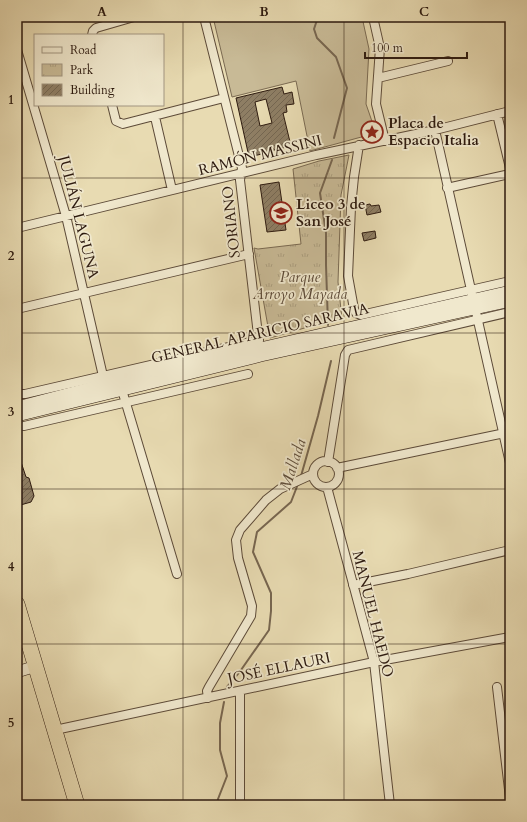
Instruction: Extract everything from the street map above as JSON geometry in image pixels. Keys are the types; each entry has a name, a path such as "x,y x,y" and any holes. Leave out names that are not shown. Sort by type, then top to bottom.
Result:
{"highway":[{"path":"17,604 26,669 55,730 77,805"},
{"path":"17,637 68,805"}],"main road":[{"name":"GENERAL APARICIO SARAVIA","path":"17,410 105,384 510,291"},
{"name":"GENERAL APARICIO SARAVIA","path":"474,299 510,301"},
{"name":"GENERAL APARICIO SARAVIA","path":"105,384 122,390 260,348"}],"street":[{"path":"92,33 96,28 134,17"},
{"name":"SORIANO","path":"204,17 242,168 240,180 260,348"},
{"path":"373,17 380,48 376,104 386,140"},
{"name":"JULIÁN LAGUNA","path":"17,50 66,216 105,384"},
{"path":"378,78 448,61"},
{"path":"112,106 116,121 123,124 224,98"},
{"name":"RAMÓN MASSINI","path":"17,228 360,145 435,130 510,111"},
{"path":"497,114 510,168"},
{"path":"155,117 172,190"},
{"path":"435,130 478,320 507,432 510,463"},
{"name":"GENERAL APARICIO SARAVIA","path":"360,145 350,207 348,276 354,309 356,312 361,316 474,299 510,281"},
{"path":"447,188 510,174"},
{"path":"17,309 248,254"},
{"path":"328,462 345,355 348,350 510,312"},
{"path":"24,426 248,374"},
{"name":"GENERAL APARICIO SARAVIA","path":"17,394 105,384"},
{"path":"122,390 176,574"},
{"path":"337,468 507,432"},
{"path":"208,698 208,686 251,616 252,606 238,558 236,540 240,530 266,500 280,489 311,477 315,467 321,462 332,463 337,468 338,475 331,493 330,502"},
{"path":"311,477 320,486 327,487 336,482 357,463"},
{"name":"MANUEL HAEDO","path":"327,487 374,662 390,805"},
{"path":"353,585 408,574 510,550"},
{"name":"JOSÉ ELLAURI","path":"55,730 374,662 510,637"},
{"path":"497,687 510,798"},
{"path":"240,691 240,805"}],"green space":[{"path":"213,17 362,17 369,49 366,104 376,133 310,151 296,81 232,97"},
{"name":"Parque Arroyo Mayada","path":"349,155 341,195 338,282 342,319 270,338 254,248 258,249 301,244 293,169 319,161"}],"building":[{"path":"282,87 284,94 292,92 294,104 286,105 287,112 283,113 291,146 249,157 236,98","holes":["266,99 272,123 260,126 255,102"]},
{"path":"279,182 286,230 267,232 260,185"},
{"path":"370,204 371,206 379,205 381,212 367,215 365,205"},
{"path":"375,231 376,238 364,241 362,233"},
{"path":"17,453 26,477 29,478 34,496 31,502 17,506"}],"waterway":[{"name":"Mallada","path":"318,17 314,29 317,38 336,57 347,88 334,138"},
{"name":"Mallada","path":"328,325 326,233 320,193 332,160"},
{"name":"Mallada","path":"301,476 318,416 331,361"},
{"name":"Mallada","path":"227,687 269,630 271,593 253,552 257,532 291,502 298,484"},
{"name":"Mallada","path":"217,805 227,776 220,750 220,723 224,702"}],"place":[{"name":"Placa de Espacio Italia","path":"372,132"},
{"name":"Liceo 3 de San José","path":"281,213"}]}
